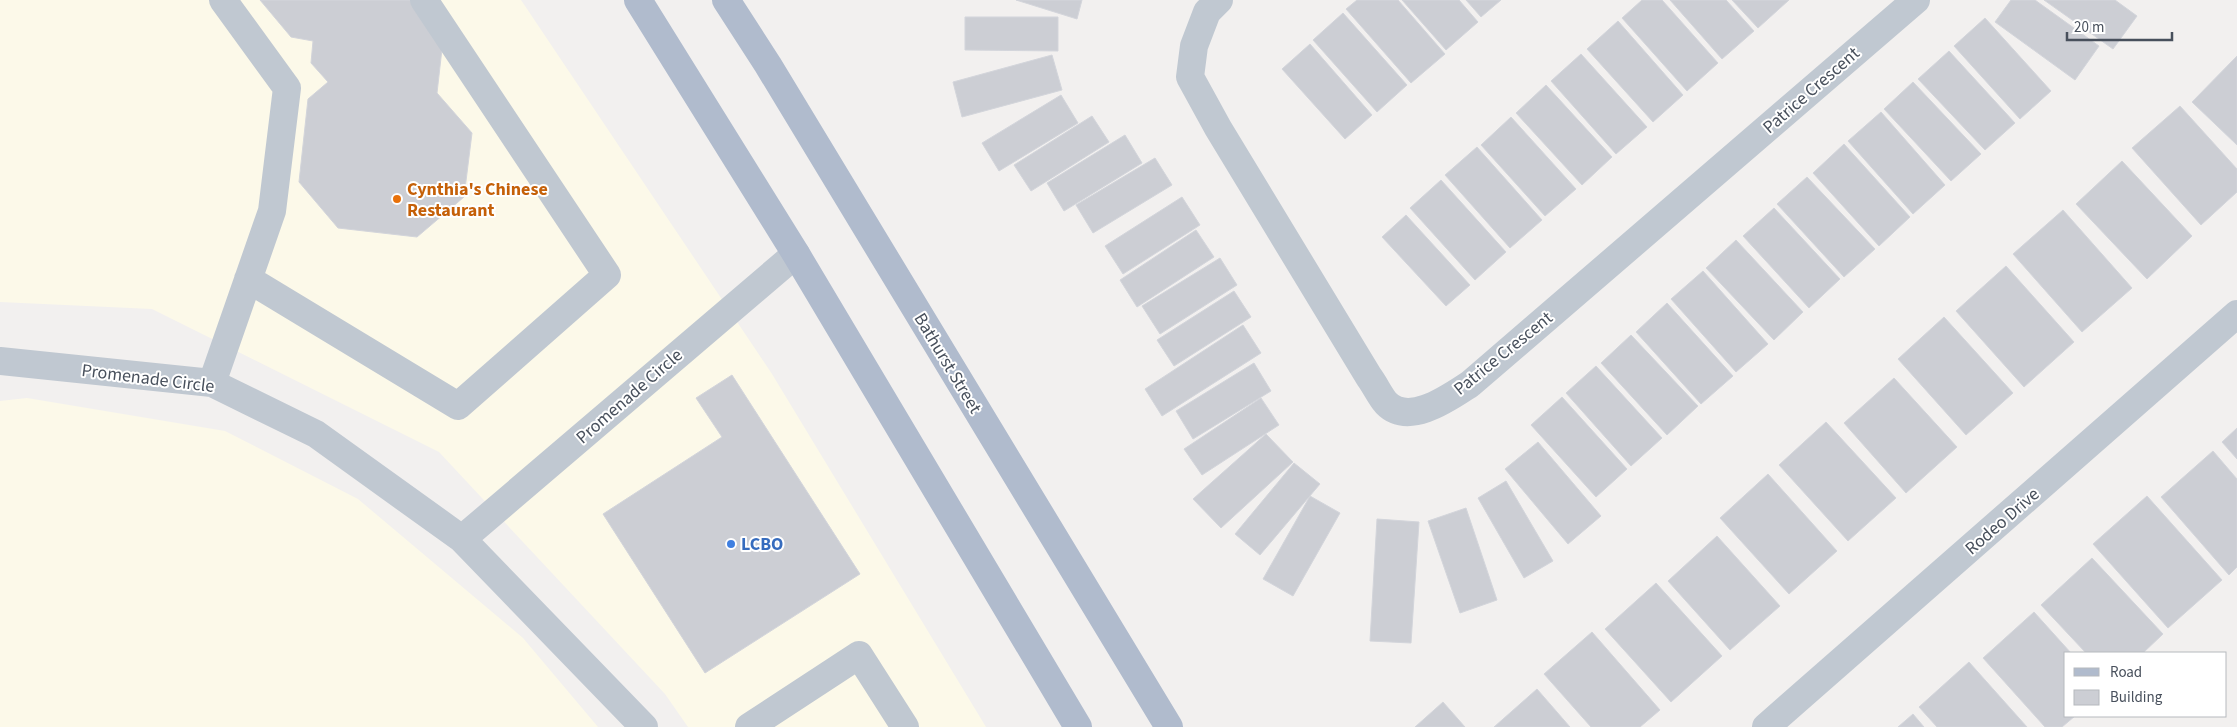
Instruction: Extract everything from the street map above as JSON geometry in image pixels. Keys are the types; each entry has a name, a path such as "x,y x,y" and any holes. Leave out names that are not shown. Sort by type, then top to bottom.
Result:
{"main road":[{"name":"Bathurst Street","path":"726,0 768,65 1169,727"},
{"path":"643,2 796,254 1078,727"}],"street":[{"path":"212,383 272,211 287,88 222,0"},
{"path":"248,279 458,406 607,276 424,0"},
{"name":"Patrice Crescent","path":"1219,0 1207,12 1194,46 1190,77 1218,128 1369,377 1387,404 1408,412 1434,406 1470,384 1916,0"},
{"name":"Promenade Circle","path":"462,539 796,254"},
{"name":"Rodeo Drive","path":"1766,727 2237,314"},
{"name":"Promenade Circle","path":"0,361 212,383 316,434 462,539 644,727"},
{"path":"749,727 859,654 905,727"}],"shaded area":[{"path":"0,0 521,0 772,374 986,727 688,727 665,694 439,452 152,309 0,302"},
{"path":"27,398 225,431 358,499 523,638 598,727 0,727 0,401"}],"building":[{"path":"260,0 410,0 443,40 437,93 472,133 464,197 417,237 338,228 299,182 308,99 328,82 311,63 313,41 291,37"},
{"path":"1016,0 1082,0 1077,19"},
{"path":"1357,0 1398,0 1445,54 1411,83 1346,9"},
{"path":"1402,0 1459,0 1478,22 1446,50"},
{"path":"1466,0 1501,0 1481,17"},
{"path":"1642,0 1662,0 1718,63 1687,91 1622,18"},
{"path":"1670,0 1726,0 1754,31 1722,59"},
{"path":"1732,0 1789,0 1758,28"},
{"path":"2011,0 2035,0 2099,46 2075,80 1995,22"},
{"path":"2044,0 2115,0 2137,16 2113,49"},
{"path":"1343,13 1407,85 1377,112 1313,40"},
{"path":"965,17 1058,17 1058,51 965,50"},
{"path":"1985,18 2051,91 2020,119 1954,46"},
{"path":"1618,21 1683,95 1653,122 1587,49"},
{"path":"1310,44 1372,115 1345,139 1282,69"},
{"path":"1949,51 2015,123 1985,150 1918,79"},
{"path":"1581,54 1647,127 1616,154 1551,81"},
{"path":"1052,55 1062,90 962,117 953,82"},
{"path":"2237,56 2237,145 2192,102"},
{"path":"1913,82 1981,154 1951,181 1884,109"},
{"path":"1546,85 1612,157 1582,185 1516,113"},
{"path":"1061,95 1078,123 999,171 982,143"},
{"path":"2180,106 2237,169 2237,192 2201,225 2132,148"},
{"path":"1881,112 1945,185 1913,214 1848,141"},
{"path":"1092,116 1109,142 1031,191 1014,165"},
{"path":"1511,117 1576,189 1545,216 1481,145"},
{"path":"1125,135 1142,163 1064,211 1047,183"},
{"path":"1844,144 1910,217 1879,246 1813,173"},
{"path":"1477,147 1542,220 1510,248 1445,175"},
{"path":"1155,158 1172,185 1093,233 1076,205"},
{"path":"2122,161 2192,236 2147,279 2076,204"},
{"path":"1807,177 1875,249 1844,277 1777,204"},
{"path":"1441,180 1506,252 1475,280 1410,208"},
{"path":"1182,197 1200,225 1123,274 1105,246"},
{"path":"1774,208 1840,279 1809,308 1743,236"},
{"path":"2063,210 2132,288 2082,332 2013,254"},
{"path":"1406,215 1470,285 1446,306 1382,237"},
{"path":"1196,230 1214,257 1137,307 1120,280"},
{"path":"1736,240 1803,312 1774,340 1706,268"},
{"path":"1220,258 1237,285 1160,334 1142,306"},
{"path":"2006,266 2074,342 2024,387 1956,311"},
{"path":"1703,271 1768,344 1736,372 1671,299"},
{"path":"1234,291 1251,317 1174,366 1157,340"},
{"path":"1667,303 1733,376 1701,404 1636,332"},
{"path":"1944,317 2013,393 1966,435 1898,359"},
{"path":"1243,325 1261,353 1162,416 1145,389"},
{"path":"1631,335 1698,406 1667,435 1601,363"},
{"path":"1254,363 1271,391 1193,439 1176,411"},
{"path":"1596,366 1662,438 1631,466 1566,393"},
{"name":"LCBO","path":"732,375 860,574 705,673 603,514 722,437 696,398"},
{"path":"1894,378 1957,447 1906,493 1844,423"},
{"path":"1562,397 1627,469 1596,497 1531,425"},
{"path":"1261,398 1279,425 1202,475 1184,449"},
{"path":"1826,422 1896,498 1848,541 1779,465"},
{"path":"2237,428 2237,459 2222,442"},
{"path":"1266,434 1293,462 1221,528 1193,499"},
{"path":"1538,442 1601,516 1568,544 1505,469"},
{"path":"2213,451 2237,479 2237,567 2229,575 2161,497"},
{"path":"1294,463 1320,484 1260,555 1235,534"},
{"path":"1768,474 1837,551 1789,594 1720,518"},
{"path":"1506,481 1553,561 1524,578 1478,498"},
{"path":"1310,496 1340,513 1293,596 1263,579"},
{"path":"2147,496 2222,580 2168,628 2093,544"},
{"path":"1466,508 1497,600 1460,613 1428,521"},
{"path":"1377,519 1419,522 1411,643 1370,641"},
{"path":"1717,536 1780,606 1730,650 1668,581"},
{"path":"2092,558 2163,634 2144,652 2085,652 2041,605"},
{"path":"1656,583 1722,656 1671,702 1605,629"},
{"path":"2034,612 2070,652 2064,652 2064,717 2074,717 2062,727 2045,727 1983,658"},
{"path":"1592,632 1660,710 1640,727 1591,727 1544,674"},
{"path":"1969,662 2027,727 1937,727 1919,707"},
{"path":"1537,689 1570,727 1494,727"},
{"path":"1443,702 1465,727 1415,727"},
{"path":"1913,714 1924,727 1898,727"}],"place":[{"name":"Cynthia's Chinese Restaurant","path":"397,199"},
{"name":"LCBO","path":"731,544"}]}
